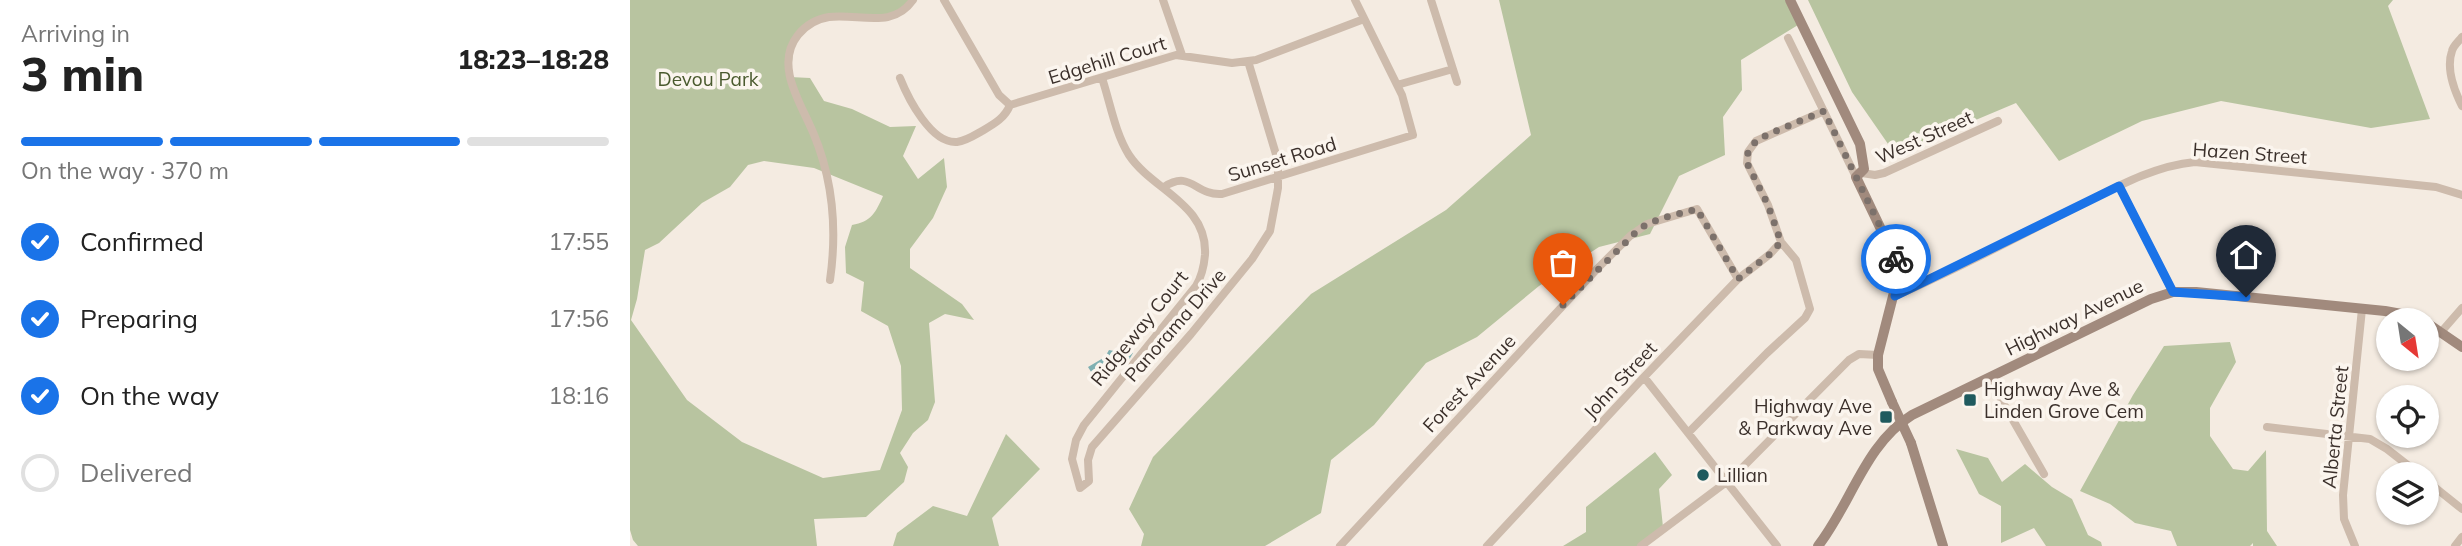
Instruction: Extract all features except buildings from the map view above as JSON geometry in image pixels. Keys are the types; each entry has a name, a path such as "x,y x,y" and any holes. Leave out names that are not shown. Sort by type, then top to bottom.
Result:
{"main road":[{"path":"1790,0 1860,144 1864,158 1859,175 1900,269 1878,355 1878,369 1911,443 1943,546"},
{"name":"Highway Avenue","path":"1818,546 1890,431 1912,415 2130,307 2173,292 2376,311"},
{"path":"2442,331 2462,346"}],"street":[{"path":"830,280 833,225 829,177 823,153 794,93 789,69 790,49 803,29 818,20 831,17 886,19 904,10 913,0"},
{"path":"1163,0 1182,55"},
{"path":"1355,0 1397,85 1453,69"},
{"path":"1431,0 1457,82"},
{"path":"946,1 999,95 1010,105"},
{"name":"Edgehill Court","path":"900,78 914,107 930,128 946,140 958,141 972,136 1002,117 1010,105 1154,61 1182,55 1232,63 1248,61 1266,57 1364,19"},
{"path":"2462,37 2452,50 2451,62 2456,94 2462,106"},
{"path":"1788,38 1859,175"},
{"name":"Panorama Drive","path":"1072,459 1080,488 1089,481 1088,460 1092,447 1191,334 1268,236 1276,211 1279,176 1274,146 1248,61"},
{"path":"1102,78 1127,152 1151,178 1164,187"},
{"name":"Sunset Road","path":"1164,187 1178,179 1186,180 1207,193 1222,194 1413,135 1397,85"},
{"path":"1688,433 1805,318 1810,309 1796,260 1781,242 1768,205 1749,167 1748,152 1756,141 1824,111"},
{"name":"West Street","path":"1859,175 1874,176 1884,173 1998,121"},
{"name":"Hazen Street","path":"1895,296 2119,186 2158,169 2195,162 2436,187 2462,195"},
{"path":"2119,186 2173,292"},
{"name":"Ridgeway Court","path":"1072,459 1076,440 1084,425 1199,281 1205,252 1202,233 1195,218 1164,187"},
{"name":"Forest Avenue","path":"1340,546 1630,236 1647,223 1697,209 1738,279"},
{"name":"John Street","path":"1487,546 1738,279 1781,242"},
{"path":"2442,331 2462,307"},
{"name":"Alberta Street","path":"2355,546 2346,530 2343,508 2362,309"},
{"path":"1641,546 1726,482 1849,360 1859,354 1878,355"},
{"path":"1644,377 1777,546"},
{"path":"1991,377 2044,474"},
{"path":"2267,427 2370,439 2404,462"},
{"path":"2439,491 2462,509"},
{"path":"2455,546 2462,537"}],"green space":[{"name":"Devou Park","path":"630,0 913,0 891,17 818,20 795,38 790,77 810,78 824,101 852,109 890,127 916,126 903,156 918,179 944,158 947,187 933,218 910,249 910,268 962,304 974,320 945,314 929,323 935,402 928,420 913,433 900,453 908,467 904,482 866,517 814,519 817,546 638,546 630,530","holes":["764,161 814,168 883,196 872,215 852,225 845,247 846,273 864,282 861,311 888,326 901,366 902,410 880,470 823,478 742,442 687,400 631,320 645,250 659,243 702,203 730,187 748,165"]},
{"path":"1499,0 1785,0 1798,25 1741,60 1742,90 1723,117 1725,155 1679,176 1650,234 1599,247 1539,286 1477,337 1426,363 1374,425 1331,460 1321,513 1265,546 1141,546 1144,534 1129,509 1153,457 1311,294 1446,210 1531,135"},
{"path":"1808,0 2393,0 2388,6 2430,119 2371,128 2221,101 2142,121 2059,161 2016,103 1895,154 1852,92"},
{"path":"2230,342 2236,362 2210,408 2210,436 2233,469 2248,471 2266,450 2267,531 2277,546 2253,546 2253,543 2250,546 2177,546 2171,531 2135,523 2110,504 2080,491 2133,395 2164,346"},
{"path":"1006,434 1040,469 992,518 999,546 893,546 897,533 933,506 967,516"},
{"path":"1956,449 1988,458 2002,482 2025,464 2052,487 2072,499 2088,535 2101,542 2102,546 2046,546 2034,528 2001,543 2001,506 1979,494"},
{"path":"1655,452 1672,475 1659,489 1663,527 1641,546 1563,546 1586,532 1586,507"}],"water":[{"path":"1125,345 1133,353 1126,365 1121,362 1114,366 1114,374 1102,380 1093,375 1088,367 1105,357 1109,350 1119,352"}],"way so far":[{"path":"1563,305 1597,268 1640,228 1647,223 1697,209 1738,279 1781,242 1768,205 1747,163 1751,145 1769,134 1824,111 1896,259"}],"place":[{"name":"Highway Ave & Linden Grove Cem","path":"1970,400"},
{"name":"Highway Ave & Parkway Ave","path":"1886,417"},
{"name":"Lillian","path":"1703,475"}],"route":[{"path":"1896,259 1900,274 1895,296 2119,186 2173,292 2246,297"}]}
